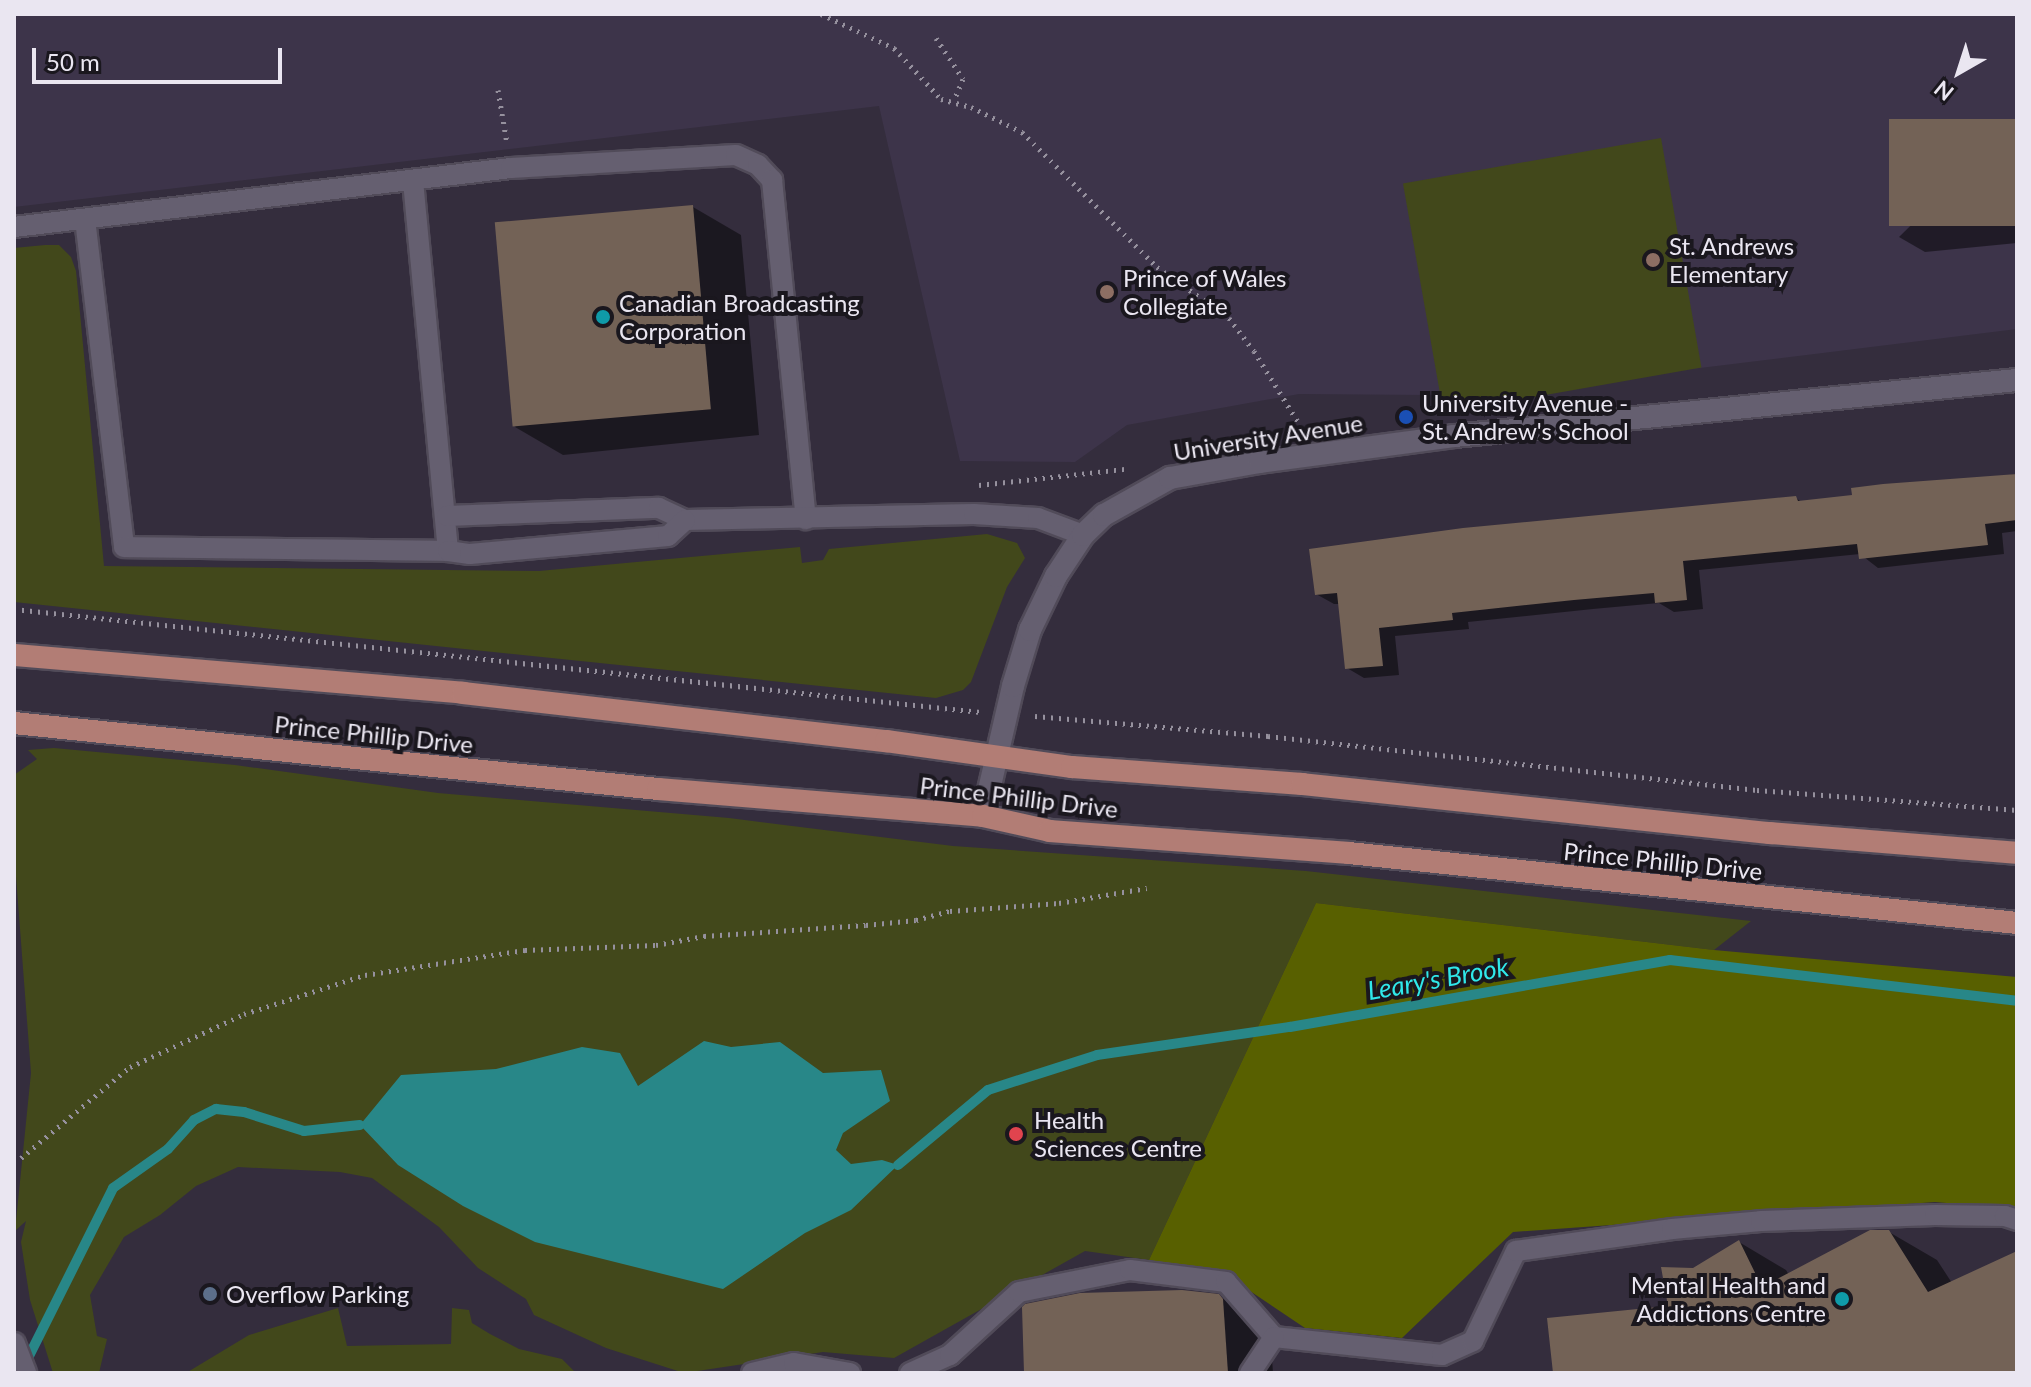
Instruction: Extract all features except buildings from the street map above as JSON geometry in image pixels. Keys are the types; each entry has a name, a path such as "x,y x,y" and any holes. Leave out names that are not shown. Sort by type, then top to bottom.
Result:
{"main road":[{"name":"Prince Phillip Drive","path":"14,655 463,693 886,741 994,757 2017,853"},
{"name":"Prince Phillip Drive","path":"14,723 658,789 983,816 1050,831 1349,853 2017,923"}],"street":[{"name":"University Avenue","path":"983,816 994,757 1030,630 1056,576 1083,535 1104,515 1170,478 1209,469 1454,436 2017,380"},
{"path":"14,1344 25,1373"}],"lane":[{"path":"14,227 511,168 712,154 747,160 758,165 772,180 806,519"},
{"path":"413,181 448,551"},
{"path":"85,219 124,547 448,551 470,554 668,536 685,520"},
{"path":"447,516 659,508 685,520 974,514 1038,518 1083,535"},
{"path":"910,1373 950,1355 1019,1292 1130,1270 1226,1282 1274,1337 1442,1355 1473,1341 1516,1251 1672,1229 1761,1221 1935,1215 2005,1216 2017,1220"},
{"path":"1250,1373 1274,1337"},
{"path":"752,1373 794,1363 850,1373"}],"path":[{"path":"821,14 894,48 941,99 954,100 1022,132 1157,267 1229,318 1254,351 1298,422"},
{"path":"936,38 963,79 954,100"},
{"path":"498,90 511,168"},
{"path":"14,609 928,707"},
{"path":"1071,719 1268,736 1757,790 2017,810"},
{"path":"21,1158 130,1067 244,1014 365,975 525,950 656,945 704,936 866,925 916,920 950,911 1059,903 1147,888"}],"shaded area":[{"path":"14,14 2017,14 2017,329 1700,368 1427,395 1299,394 1127,425 1075,462 960,461 879,106 14,207"},
{"path":"1661,138 1701,367 1443,413 1403,183"},
{"path":"59,245 71,257 76,271 104,566 539,571 800,547 802,563 823,560 829,549 987,534 1017,543 1025,558 1007,587 971,682 963,690 936,698 14,602 14,248"},
{"path":"54,748 235,765 438,793 729,818 953,846 1306,871 1751,921 1714,950 1316,903 1149,1260 1085,1251 894,1358 823,1352 684,1373 606,1348 534,1315 526,1299 478,1268 439,1227 372,1178 340,1172 238,1167 196,1186 160,1215 124,1237 90,1295 97,1336 107,1339 99,1373 53,1373 30,1300 21,1242 26,1221 15,1231 31,1073 14,850 14,775 37,759 28,750"},
{"path":"704,1041 731,1047 780,1042 823,1073 881,1070 890,1101 843,1133 836,1150 851,1164 882,1160 898,1165 851,1210 805,1233 723,1289 535,1242 463,1206 398,1165 360,1125 401,1075 496,1069 582,1047 620,1053 638,1086"},
{"path":"338,1308 347,1346 451,1344 452,1308 469,1310 472,1323 490,1334 519,1349 562,1359 576,1373 186,1373 249,1335"}],"green space":[{"path":"1316,903 1714,950 2017,977 2017,1209 1935,1202 1513,1232 1402,1338 1305,1328 1226,1275 1149,1260"}],"waterway":[{"name":"Leary's Brook","path":"898,1165 988,1090 1097,1055 1290,1027 1670,960 2017,1001"},
{"name":"Leary's Brook","path":"24,1366 113,1188 168,1149 194,1120 216,1109 244,1112 304,1131 360,1125"}],"place":[{"name":"St. Andrews Elementary","path":"1653,260"},
{"name":"Prince of Wales Collegiate","path":"1107,292"},
{"name":"Canadian Broadcasting Corporation","path":"603,317"},
{"name":"University Avenue - St. Andrew's School","path":"1406,417"},
{"name":"Health Sciences Centre","path":"1016,1134"},
{"name":"Overflow Parking","path":"210,1294"},
{"name":"Mental Health and Addictions Centre","path":"1842,1299"}]}
